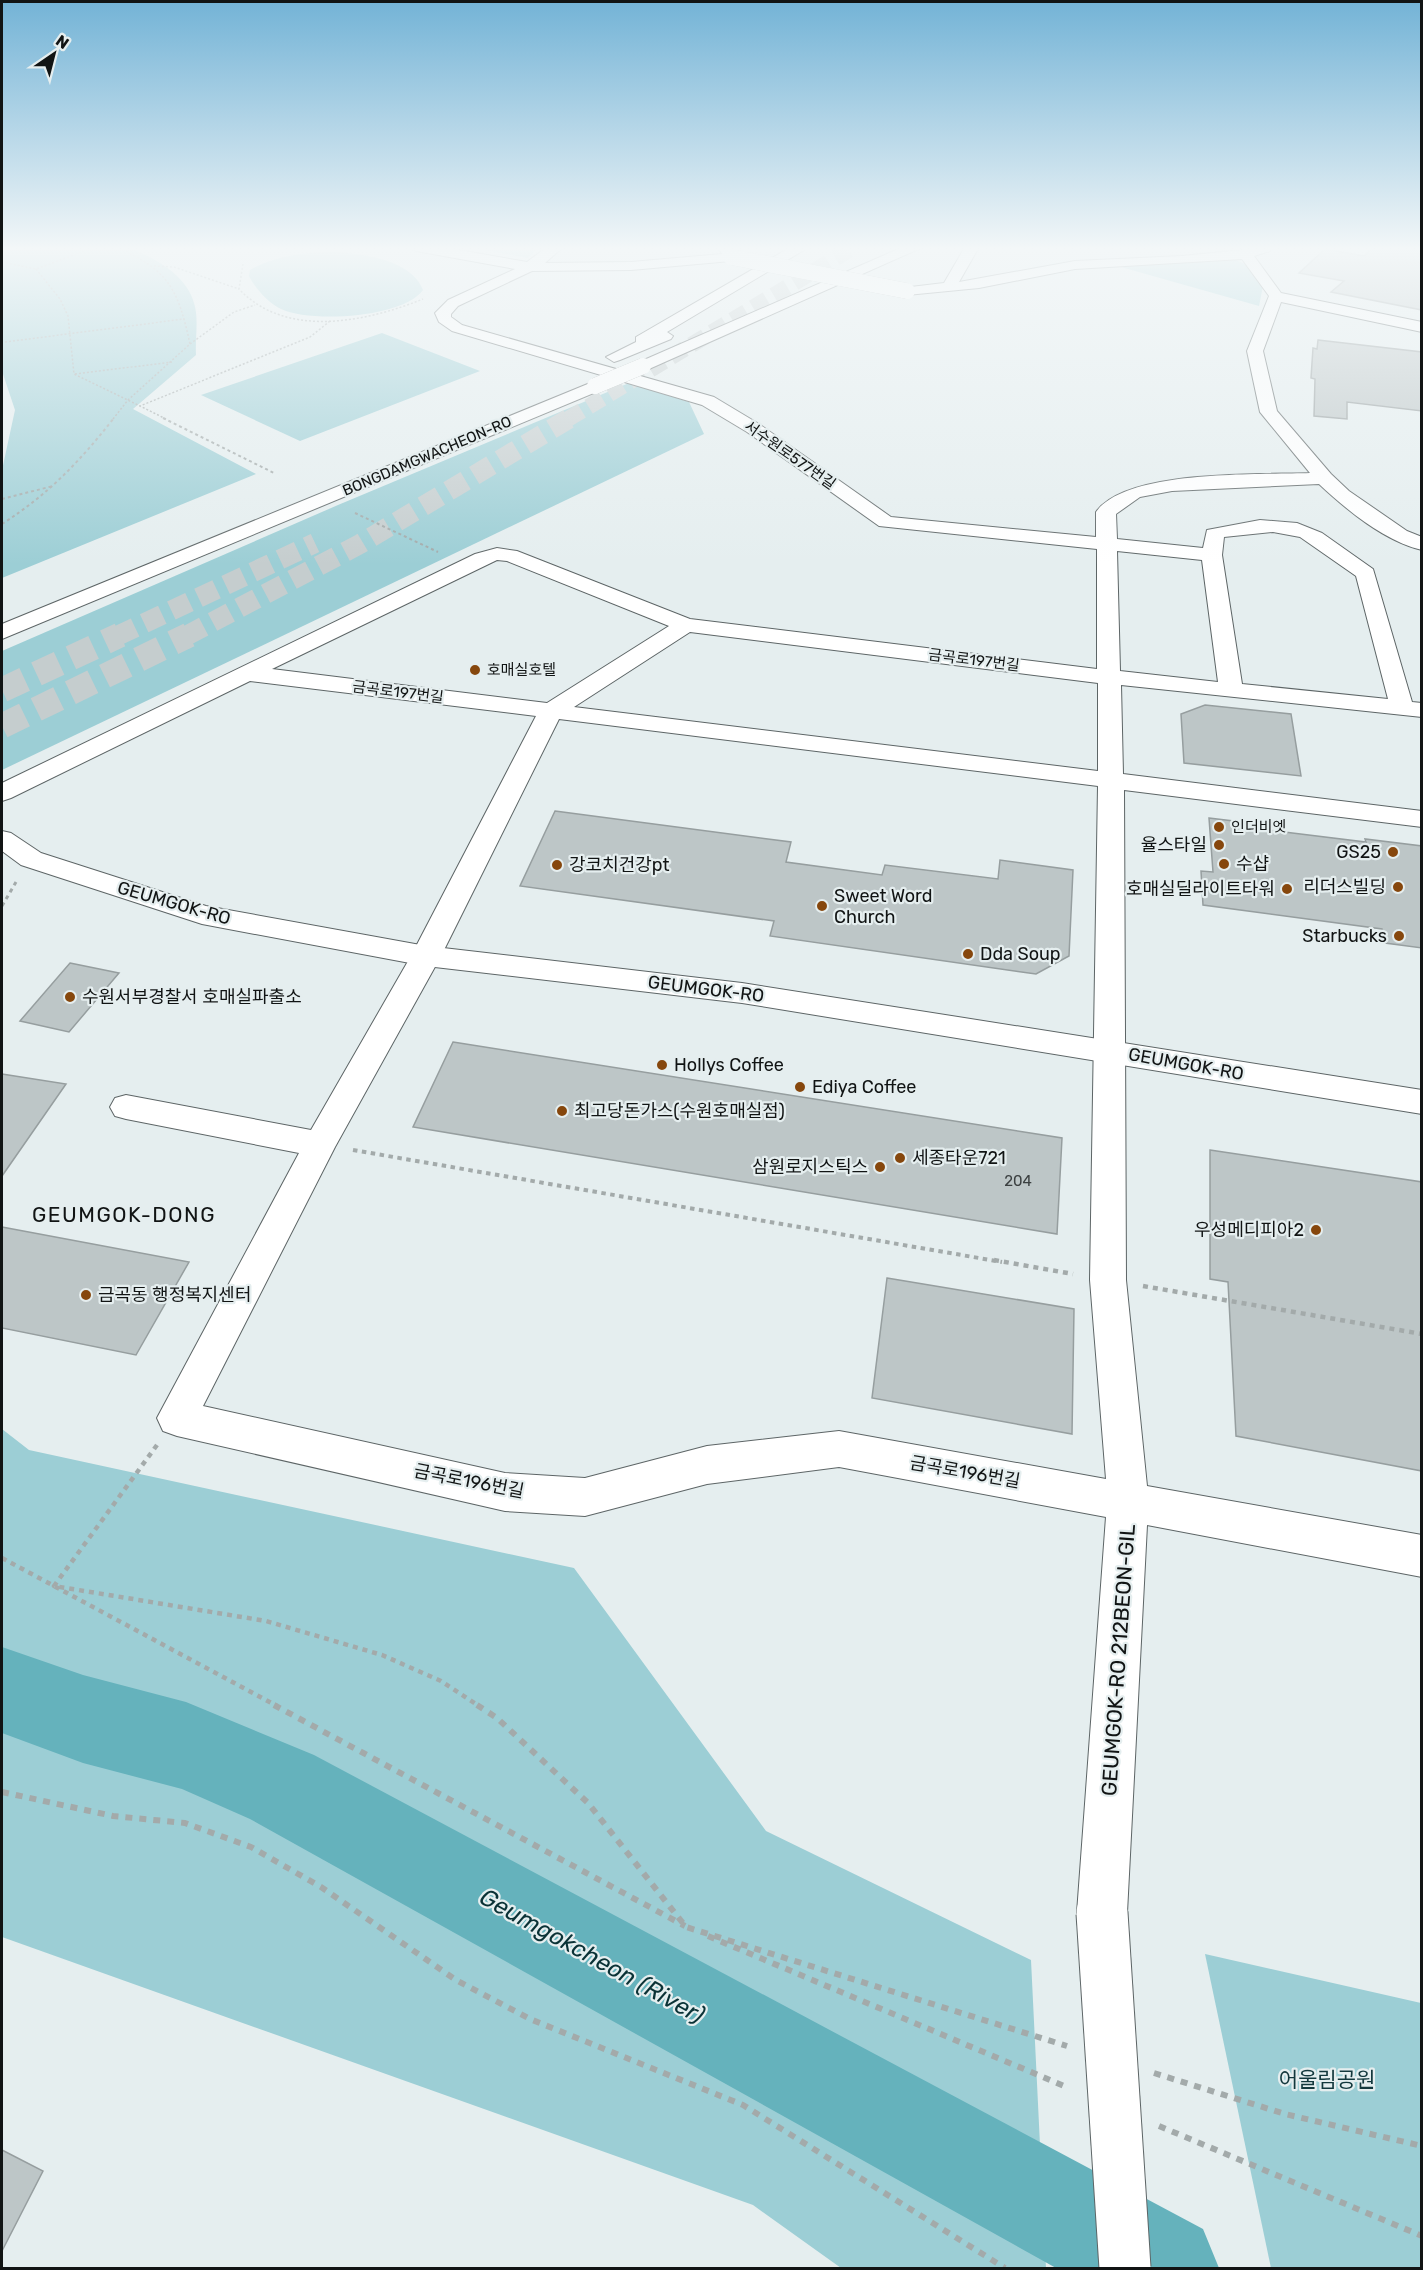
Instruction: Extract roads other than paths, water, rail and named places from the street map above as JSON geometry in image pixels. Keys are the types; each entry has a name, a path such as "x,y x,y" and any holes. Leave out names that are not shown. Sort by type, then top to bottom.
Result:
{"main road":[{"name":"서수원로577번길","path":"543,353 708,401 753,428 886,522 1212,555"},
{"path":"609,359 620,353"},
{"path":"567,376 624,353"},
{"name":"BONGDAMGWACHEON-RO","path":"2,632 673,353"},
{"path":"1255,353 1269,412 1324,478 1342,495 1400,535 1422,544"},
{"name":"GEUMGOK-RO 212BEON-GIL","path":"1125,2268 1102,1913 1128,1502 1108,1280 1111,782 1106,512 1134,493 1172,485 1324,478"},
{"path":"1231,690 1212,555 1214,534 1232,528 1285,527 1306,533 1366,573 1412,709"},
{"name":"금곡로197번길","path":"2,793 245,673 467,566 497,554 510,555 686,625 1109,677 1412,709"},
{"path":"126,1107 320,1144 426,956 551,711 686,625"},
{"name":"금곡로197번길","path":"245,673 1422,819"},
{"name":"GEUMGOK-RO","path":"2,839 31,859 202,915 426,956 742,993 1422,1102"},
{"name":"금곡로196번길","path":"320,1144 177,1418 505,1492 585,1497 707,1465 839,1449 1422,1556"}],"waterway":[{"name":"Geumgokcheon (River)","path":"2,1690 83,1719 186,1746 282,1787 1164,2268"}],"tunnel":[{"path":"568,419 678,353"},
{"path":"186,636 360,544 570,418"},
{"path":"117,636 315,543"},
{"path":"2,690 120,635"},
{"path":"2,726 189,635"}],"place":[{"name":"호매실호텔","path":"475,670"},
{"name":"인더비엣","path":"1219,827"},
{"name":"율스타일","path":"1219,845"},
{"name":"GS25","path":"1393,852"},
{"name":"수샵","path":"1224,864"},
{"name":"강코치건강pt","path":"557,865"},
{"name":"리더스빌딩","path":"1398,887"},
{"name":"호매실딜라이트타워","path":"1287,889"},
{"name":"Sweet Word Church","path":"822,906"},
{"name":"Starbucks","path":"1399,936"},
{"name":"Dda Soup","path":"968,954"},
{"name":"수원서부경찰서 호매실파출소","path":"70,997"},
{"name":"Hollys Coffee","path":"662,1065"},
{"name":"Ediya Coffee","path":"800,1087"},
{"name":"최고당돈가스(수원호매실점)","path":"562,1111"},
{"name":"세종타운721","path":"900,1158"},
{"name":"삼원로지스틱스","path":"880,1167"},
{"name":"우성메디피아2","path":"1316,1230"},
{"name":"금곡동 행정복지센터","path":"86,1295"}],"district":[{"name":"GEUMGOK-DONG","path":"124,1214"}],"park label":[{"name":"어울림공원","path":"1327,2079"}]}
